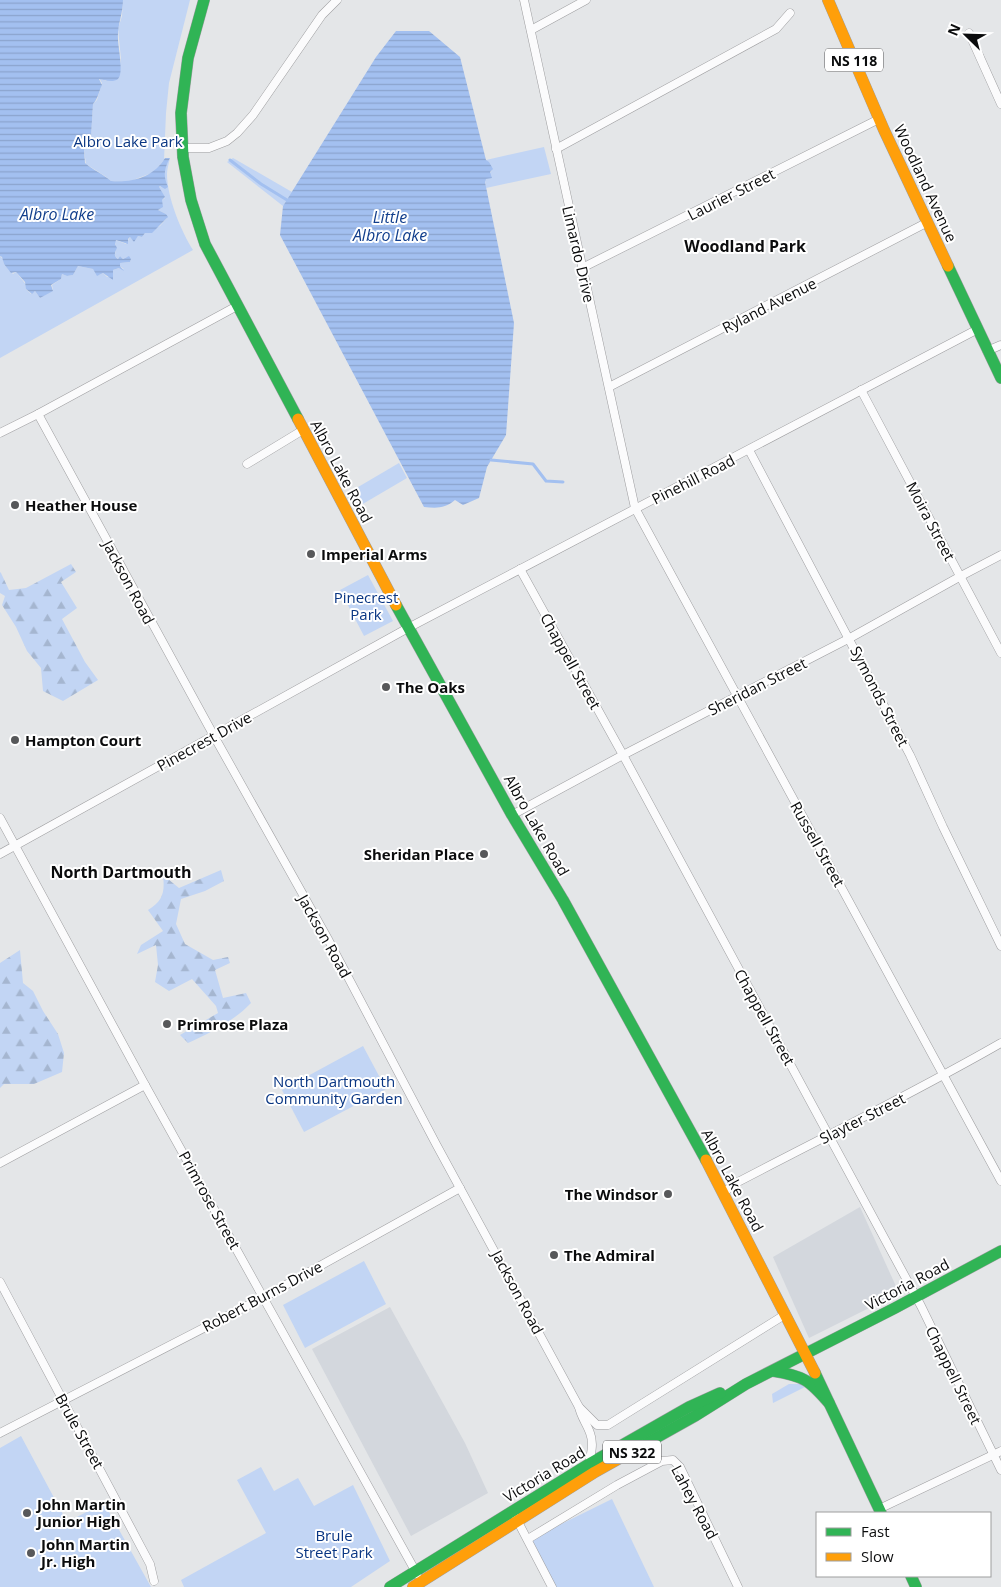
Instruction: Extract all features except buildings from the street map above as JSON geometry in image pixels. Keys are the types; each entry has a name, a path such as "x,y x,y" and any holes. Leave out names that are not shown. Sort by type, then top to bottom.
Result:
{"main road":[{"name":"Albro Lake Road","path":"204,0 186,65 180,126 190,195 196,222 205,244 408,628 512,815 563,900 723,1192 799,1339 880,1511"},
{"name":"Woodland Avenue","path":"828,0 879,120 1001,378"},
{"name":"Victoria Road","path":"390,1587 416,1579 589,1464 689,1407 774,1371 1001,1251"},
{"path":"774,1371 803,1376 809,1380 829,1403"},
{"name":"Victoria Road","path":"514,1515 695,1416 746,1384"}],"street":[{"path":"182,148 209,148 227,141 237,133 253,116 322,15 336,0"},
{"name":"Limardo Drive","path":"524,0 635,508"},
{"path":"531,30 586,0"},
{"path":"556,149 776,29 790,13"},
{"path":"969,33 1001,104"},
{"name":"Laurier Street","path":"582,268 879,120"},
{"name":"Ryland Avenue","path":"609,387 928,222"},
{"path":"0,433 237,306"},
{"name":"Pinehill Road","path":"408,628 978,329"},
{"path":"987,350 1001,345"},
{"name":"Moira Street","path":"861,390 1001,653"},
{"name":"Jackson Road","path":"38,414 214,736 329,941 579,1407 580,1415 590,1433 593,1444 589,1464"},
{"path":"247,464 303,430"},
{"name":"Symonds Street","path":"749,450 850,638 910,755 1001,946"},
{"name":"Russell Street","path":"635,508 1001,1181"},
{"name":"Sheridan Street","path":"512,815 623,754 850,638 1001,555"},
{"name":"Chappell Street","path":"520,569 623,754 829,1134 997,1453 1001,1470"},
{"name":"Pinecrest Drive","path":"0,854 408,628"},
{"name":"Primrose Street","path":"0,818 264,1297 416,1579"},
{"name":"Slayter Street","path":"723,1192 736,1183 829,1134 944,1076 1001,1043"},
{"path":"0,1163 145,1084"},
{"name":"Robert Burns Drive","path":"63,1401 264,1297 460,1188"},
{"name":"Brule Street","path":"0,1282 105,1476 150,1564 154,1582"},
{"path":"579,1407 597,1425 608,1425 786,1314"},
{"path":"0,1433 63,1401"},
{"path":"880,1511 997,1453"},
{"name":"Lahey Road","path":"528,1539 625,1481 662,1461 673,1460 680,1467 738,1587"},
{"path":"514,1515 552,1587"}],"shaded area":[{"path":"860,1207 899,1293 809,1338 773,1257"},
{"path":"390,1307 465,1443 488,1493 411,1536 312,1349"}],"green space":[{"name":"Albro Lake Park","path":"123,0 190,0 169,83 164,160 154,172 128,182 111,181 86,164 84,150 91,137 93,104 97,100 102,83 99,78 106,81 120,66 118,29 122,16"},
{"path":"544,147 551,174 486,188 485,180 492,170 486,160"},
{"name":"Albro Lake Park","path":"170,158 167,174 169,193 180,224 193,250 0,358 0,256 13,274 16,272 27,286 26,289 31,294 35,291 40,298 53,290 52,285 61,279 62,274 67,276 73,275 78,266 93,269 99,275 103,273 107,277 113,277 113,270 124,269 120,266 120,263 130,262 131,259 127,257 123,259 120,256 118,259 116,258 116,240 126,244 130,237 133,240 138,236 142,237 145,233 160,226 167,218 166,214 158,210 162,207 162,200 165,198 158,187 167,185 164,175"},
{"path":"233,158 292,192 283,206 227,162"},
{"path":"399,463 407,478 361,505 353,490"},
{"path":"71,564 76,572 61,582 77,608 62,619 85,662 98,680 63,701 43,691 41,668 27,651 16,627 2,605 5,596 0,593 0,572 9,590 26,588"},
{"name":"Pinecrest Park","path":"368,575 393,621 364,636 340,590"},
{"path":"221,870 224,881 205,891 181,899 176,924 185,944 213,960 228,957 230,963 215,970 223,998 246,993 251,1003 229,1021 188,1043 180,1035 218,1013 216,1006 192,979 169,991 155,982 158,965 156,945 137,954 141,945 163,931 148,910 162,896 164,886 163,875 179,888"},
{"path":"20,950 23,983 33,991 58,1034 64,1053 62,1072 34,1084 4,1084 0,1088 0,963"},
{"name":"North Dartmouth Community Garden","path":"363,1046 386,1089 304,1132 282,1090"},
{"path":"364,1261 386,1304 305,1348 283,1305"},
{"path":"789,1384 801,1384 805,1387 773,1403 772,1394"},
{"name":"John Martin Junior High","path":"21,1436 67,1522 104,1503 151,1587 0,1587 0,1448"},
{"name":"Brule Street Park","path":"261,1467 274,1491 298,1478 314,1506 353,1485 390,1561 351,1587 184,1587 181,1580 266,1533 237,1480"},
{"path":"612,1499 654,1587 555,1587 531,1539"}],"water":[{"name":"Albro Lake","path":"0,0 123,0 118,34 120,76 114,81 99,79 102,85 93,104 91,137 84,150 85,163 111,181 127,181 149,174 165,158 170,158 165,172 168,187 165,189 159,187 165,197 162,200 163,207 158,210 168,217 152,233 145,233 142,237 138,236 134,242 130,237 128,244 116,240 115,257 118,259 120,256 123,259 129,256 131,259 130,262 120,263 124,271 119,268 113,270 113,280 103,273 97,276 93,269 78,266 73,275 67,276 62,274 61,279 51,285 53,291 40,298 35,291 32,294 26,289 25,282 16,272 11,273 0,256"},
{"name":"Little Albro Lake","path":"396,31 429,31 460,57 486,160 493,169 490,172 492,178 486,179 485,182 514,323 506,435 487,467 479,498 463,505 455,500 436,508 424,507 280,235 283,206 376,57"}],"waterway":[{"path":"230,160 261,184 287,200"},
{"path":"491,460 533,464 546,481 563,482"}],"traffic: fast":[{"path":"204,0 188,58 181,113 183,157 191,200 205,244 298,419"},
{"path":"948,266 1001,378"},
{"path":"396,605 512,815 563,900 706,1160"},
{"path":"620,1458 695,1416 746,1384 895,1308 1001,1251"},
{"path":"773,1371 805,1380 829,1403"},
{"path":"815,1373 881,1512"},
{"path":"390,1587 589,1464 689,1407 720,1393"},
{"path":"911,1577 916,1587"}],"traffic: slow":[{"path":"828,0 884,130 948,266"},
{"path":"298,419 396,605"},
{"path":"706,1160 815,1373"},
{"path":"413,1587 620,1458"}],"place":[{"name":"Heather House","path":"15,505"},
{"name":"Imperial Arms","path":"311,554"},
{"name":"The Oaks","path":"386,687"},
{"name":"Hampton Court","path":"15,740"},
{"name":"Sheridan Place","path":"484,854"},
{"name":"Primrose Plaza","path":"167,1024"},
{"name":"The Windsor","path":"668,1194"},
{"name":"The Admiral","path":"554,1255"},
{"name":"John Martin Junior High","path":"27,1513"},
{"name":"John Martin Jr. High","path":"31,1553"}],"district":[{"name":"Woodland Park","path":"745,246"},
{"name":"North Dartmouth","path":"121,872"}]}
